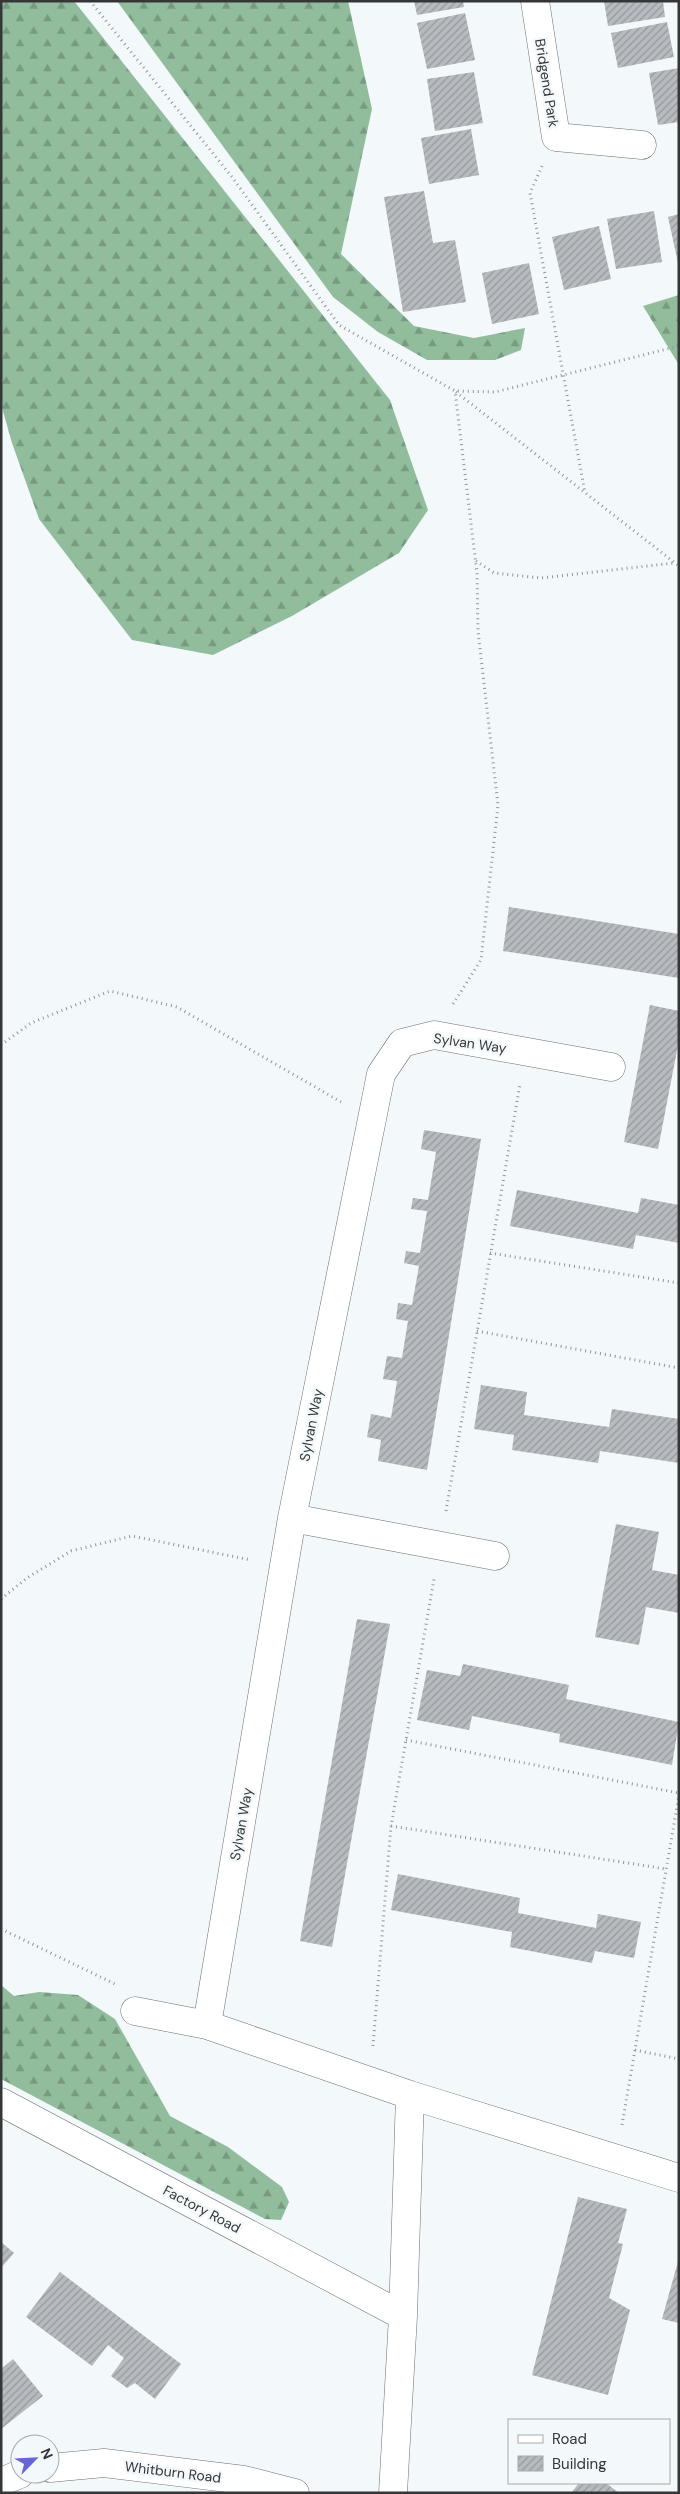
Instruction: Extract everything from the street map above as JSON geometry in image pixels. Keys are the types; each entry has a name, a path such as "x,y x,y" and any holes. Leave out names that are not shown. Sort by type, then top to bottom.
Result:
{"street":[{"name":"Bridgend Park","path":"535,1 556,137 642,145"},
{"name":"Sylvan Way","path":"207,2025 292,1518 381,1074 402,1043 434,1035 611,1067"},
{"path":"292,1518 496,1556"},
{"path":"135,2011 207,2025 410,2095 679,2178"},
{"path":"393,2493 410,2095"},
{"name":"Factory Road","path":"1,2102 402,2316"},
{"name":"Whitburn Road","path":"60,2467 104,2463 244,2480 295,2493"}],"path":[{"path":"90,1 232,177 338,325 455,391 679,566"},
{"path":"556,137 530,193 565,375 585,493"},
{"path":"455,391 495,392 679,346"},
{"path":"434,1035 481,960 498,805 478,631 476,561 455,391"},
{"path":"476,561 494,573 541,578 675,563"},
{"path":"1,1045 31,1023 110,991 177,1007 372,1119"},
{"path":"490,1253 679,1283"},
{"path":"477,1331 679,1368"},
{"path":"1,1599 27,1578 71,1551 132,1536 284,1567"},
{"path":"406,1740 679,1794 617,2158"},
{"path":"391,1826 666,1870"},
{"path":"1,1929 120,1987 135,2011"},
{"path":"635,2050 679,2059"}],"green space":[{"path":"1,1 74,1 390,400 428,510 399,553 292,616 213,655 132,640 39,519 12,443 1,404"},
{"path":"117,1 348,1 372,109 341,254 414,326 474,338 525,328 521,350 495,360 427,360 378,332 333,297"},
{"path":"679,295 679,365 643,306"},
{"path":"1,1985 14,1996 39,1992 78,1995 115,2019 170,2116 228,2147 282,2187 289,2202 281,2220 265,2219 1,2079"}],"building":[{"path":"414,1 463,1 464,7 417,15"},
{"path":"604,1 663,1 665,17 608,26"},
{"path":"465,13 475,60 427,69 417,23"},
{"path":"667,22 674,57 618,68 611,33"},
{"path":"679,68 679,122 658,125 649,73"},
{"path":"474,72 483,123 435,131 427,79"},
{"path":"471,129 479,175 429,184 421,138"},
{"path":"424,191 433,243 455,240 466,302 403,312 384,197"},
{"path":"654,211 662,262 616,269 607,219"},
{"path":"679,214 679,263 678,263 668,217"},
{"path":"599,226 611,279 564,290 552,237"},
{"path":"529,263 539,314 492,324 482,273"},
{"path":"509,907 679,934 679,978 503,951"},
{"path":"650,1005 679,1011 679,1040 658,1149 624,1142"},
{"path":"424,1130 481,1139 427,1470 378,1461 381,1440 367,1437 371,1414 391,1418 397,1381 383,1379 387,1356 402,1358 408,1321 396,1319 398,1303 412,1305 419,1266 404,1263 406,1251 420,1253 427,1211 411,1209 413,1198 428,1200 436,1152 421,1149"},
{"path":"517,1190 638,1213 641,1198 679,1205 679,1243 636,1235 633,1249 510,1226"},
{"path":"481,1385 527,1392 524,1415 609,1427 612,1409 679,1419 679,1463 600,1451 598,1463 512,1450 514,1435 474,1429"},
{"path":"616,1524 659,1532 652,1570 679,1575 679,1613 646,1607 639,1645 595,1637"},
{"path":"357,1619 390,1624 332,1947 300,1941"},
{"path":"463,1664 569,1685 566,1699 679,1722 672,1765 559,1742 560,1734 472,1716 469,1730 417,1720 427,1670 460,1676"},
{"path":"398,1874 520,1898 518,1913 596,1928 598,1914 641,1922 634,1958 595,1951 592,1963 510,1947 512,1932 391,1910"},
{"path":"578,2197 627,2209 618,2243 623,2244 609,2298 630,2310 608,2395 532,2375"},
{"path":"1,2242 14,2253 1,2268"},
{"path":"679,2258 679,2323 662,2319"},
{"path":"60,2272 181,2364 155,2399 135,2383 127,2388 111,2376 124,2358 108,2345 92,2366 26,2317"},
{"path":"13,2359 43,2396 1,2429 1,2369"},
{"path":"578,2484 607,2484 619,2493 571,2493"}]}
